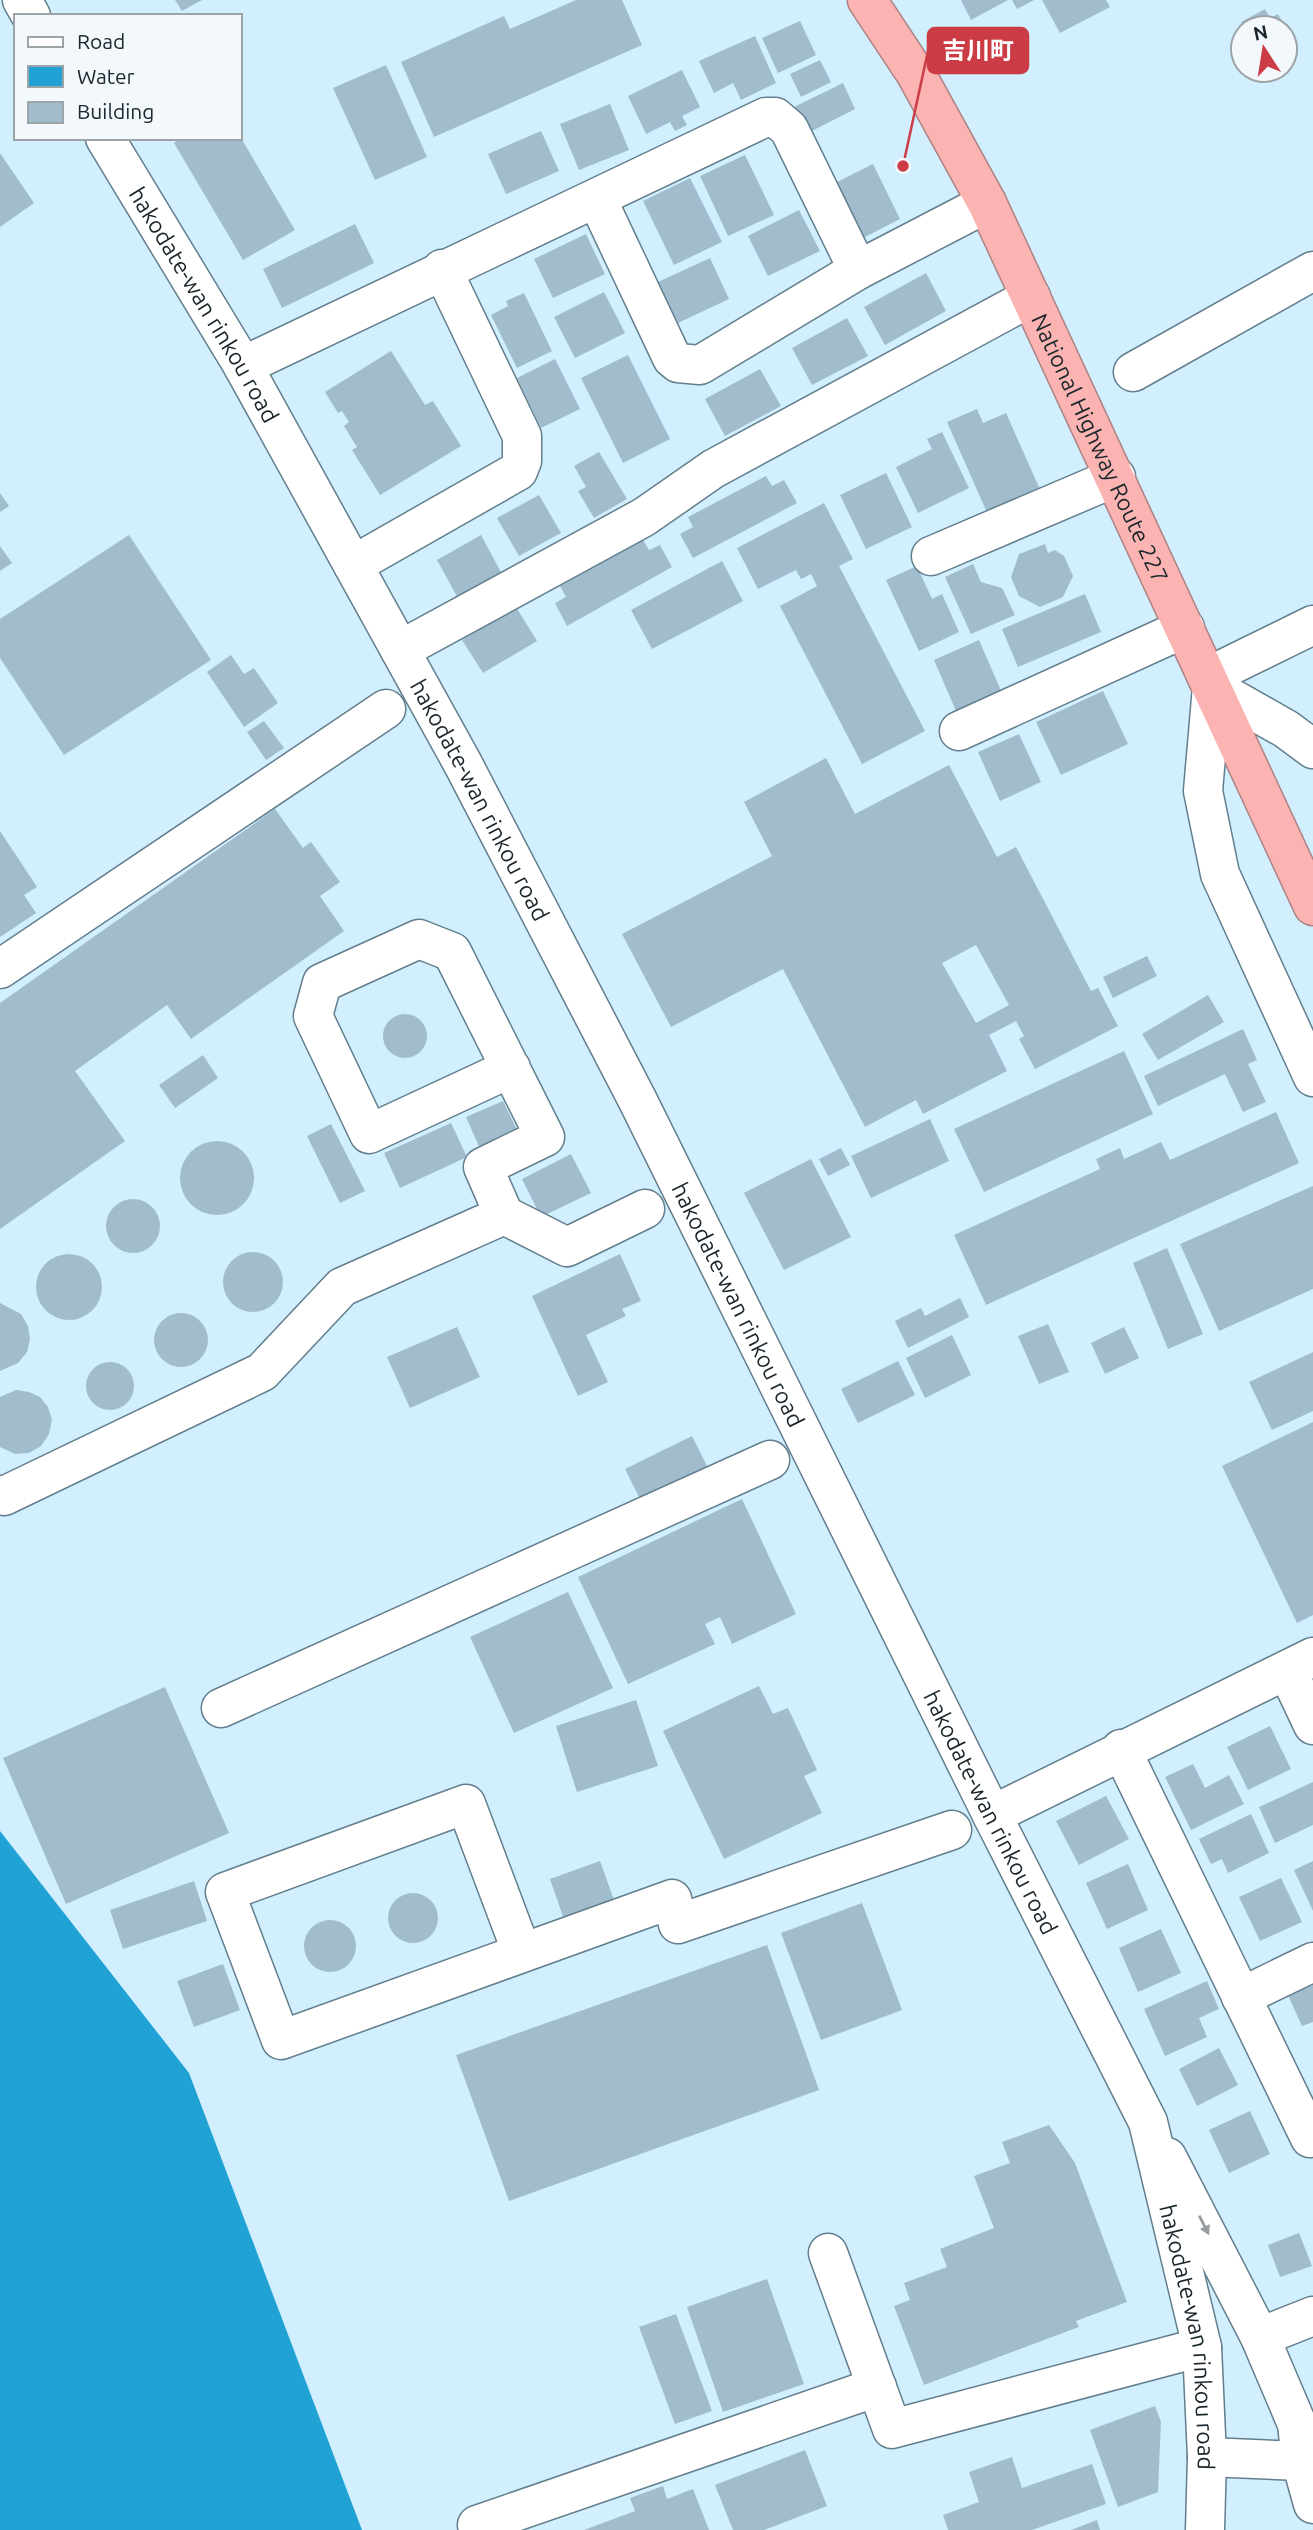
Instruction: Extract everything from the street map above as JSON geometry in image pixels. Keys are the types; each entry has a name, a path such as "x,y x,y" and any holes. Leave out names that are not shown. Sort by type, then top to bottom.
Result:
{"highway":[{"name":"National Highway Route 227","path":"867,0 916,74 987,204 1313,906"}],"street":[{"path":"243,366 766,117 775,117 789,129 858,270"},
{"name":"hakodate-wan rinkou road","path":"106,140 243,366 463,764 637,1098 992,1815 1148,2122 1202,2347 1207,2457 1205,2530"},
{"path":"597,199 671,358 678,363 700,365 858,270 987,204"},
{"path":"353,565 518,471 523,461 522,436 442,269"},
{"path":"1133,372 1313,271"},
{"path":"400,650 645,517 713,468 1031,297"},
{"path":"930,556 1116,477"},
{"path":"1209,682 1313,625"},
{"path":"959,731 1185,628"},
{"path":"1209,682 1286,729 1313,749"},
{"path":"1209,682 1203,791 1220,874 1313,1077"},
{"path":"0,969 386,709"},
{"path":"511,1068 369,1134 313,1016 322,983 419,939 452,952 511,1068 545,1137 483,1167 504,1215 567,1247 645,1209"},
{"path":"0,1495 5,1496 262,1372 342,1287 504,1215"},
{"path":"221,1708 770,1460"},
{"path":"992,1815 1300,1663 1313,1725"},
{"path":"1121,1749 1310,2138 1313,2137"},
{"path":"522,1953 466,1804 225,1892 281,2040 672,1899 678,1924 952,1830"},
{"path":"1241,1997 1313,1962"},
{"path":"1148,2122 1193,2203 1260,2337 1297,2424 1301,2461 1313,2504"},
{"path":"828,2253 892,2429 1202,2347"},
{"path":"1260,2337 1313,2316"},
{"path":"477,2525 877,2387"},
{"path":"1207,2457 1301,2461"}],"water":[{"path":"0,1831 189,2073 362,2530 0,2530"}],"building":[{"path":"175,0 202,0 182,11"},
{"path":"576,0 622,0 642,45 434,137 401,62 504,16 510,29"},
{"path":"961,0 1008,0 971,20"},
{"path":"1012,0 1034,0 1017,9"},
{"path":"1042,0 1106,0 1110,7 1060,33"},
{"path":"800,21 816,55 778,73 762,38"},
{"path":"755,36 776,83 741,100 733,83 714,93 699,61"},
{"path":"820,60 831,82 801,97 790,74"},
{"path":"386,65 427,157 375,180 333,88"},
{"path":"682,70 700,107 682,116 687,125 675,131 670,122 646,134 628,96"},
{"path":"843,83 855,109 806,134 794,107"},
{"path":"610,104 629,150 579,170 560,124"},
{"path":"541,131 559,171 506,194 488,154"},
{"path":"178,140 242,140 295,230 243,260 174,143"},
{"path":"0,153 34,203 0,227"},
{"path":"745,155 774,215 728,236 700,176"},
{"path":"873,164 900,219 861,239 833,184"},
{"path":"690,178 722,242 674,265 643,201"},
{"path":"799,210 820,251 768,276 748,236"},
{"path":"355,224 374,263 282,308 263,269"},
{"path":"586,234 605,274 553,298 534,259"},
{"path":"710,258 729,299 678,323 658,282"},
{"path":"926,273 946,311 885,345 864,307"},
{"path":"604,292 625,333 575,358 554,317"},
{"path":"524,293 552,351 517,368 491,315 508,306 506,301"},
{"path":"847,318 868,356 812,385 792,348"},
{"path":"391,351 425,405 433,401 461,446 380,495 352,450 357,447 344,426 349,422 342,411 338,413 325,392"},
{"path":"628,355 670,439 623,463 581,378"},
{"path":"555,359 580,409 541,428 517,378"},
{"path":"760,369 781,406 725,436 705,399"},
{"path":"977,409 983,423 1006,413 1042,494 989,517 947,422"},
{"path":"942,432 969,488 918,513 896,467 932,449 927,439"},
{"path":"599,452 627,499 594,518 578,491 586,487 574,466"},
{"path":"886,473 912,527 866,549 840,495"},
{"path":"766,476 772,486 784,480 797,503 693,558 680,534 693,527 688,517"},
{"path":"0,493 9,506 0,512"},
{"path":"539,495 561,533 519,556 497,518"},
{"path":"824,503 853,559 839,566 925,731 862,764 780,606 817,586 811,574 801,579 796,570 758,589 737,548"},
{"path":"129,535 211,660 64,755 0,658 0,619"},
{"path":"481,535 503,576 459,600 437,560"},
{"path":"643,540 649,550 660,545 672,567 567,626 555,603 566,597 560,586"},
{"path":"1045,544 1048,553 1055,550 1064,556 1073,576 1063,597 1040,607 1019,596 1011,577 1019,554"},
{"path":"0,546 12,563 0,571"},
{"path":"722,561 743,601 652,649 631,610"},
{"path":"973,564 981,582 1002,588 1015,615 971,634 945,577"},
{"path":"917,566 932,599 942,594 959,632 919,651 886,580"},
{"path":"1085,594 1101,632 1018,667 1002,629"},
{"path":"516,607 537,641 483,673 462,640"},
{"path":"979,640 1002,693 956,711 934,660"},
{"path":"231,655 244,674 254,668 278,703 244,727 207,672"},
{"path":"1103,691 1128,744 1061,775 1036,722"},
{"path":"264,721 284,748 266,760 247,732"},
{"path":"1019,734 1041,782 1000,801 978,752"},
{"path":"826,758 855,814 949,765 997,857 1016,847 1091,991 1098,988 1118,1026 1035,1069 1019,1039 1024,1036 1016,1021 989,1035 1007,1071 923,1114 916,1100 865,1127 783,969 671,1027 622,934 772,856 744,802","holes":["976,945 1009,1005 976,1023 942,963"]},
{"path":"275,809 303,848 311,842 340,882 320,896 344,931 191,1039 167,1005 75,1071 125,1141 0,1229 0,1003"},
{"path":"0,831 37,887 24,895 36,913 0,937"},
{"path":"1147,956 1157,976 1113,998 1103,977"},
{"path":"1208,995 1224,1022 1158,1060 1142,1034"},
{"path":"405,1014 421,1020 427,1036 421,1052 405,1058 389,1052 383,1036 389,1020"},
{"path":"1243,1029 1257,1060 1248,1064 1266,1102 1243,1112 1225,1074 1158,1106 1144,1076"},
{"path":"1124,1051 1153,1114 984,1192 954,1129"},
{"path":"203,1055 218,1078 175,1108 159,1085"},
{"path":"503,1101 519,1134 481,1151 466,1117"},
{"path":"1276,1112 1299,1163 986,1305 954,1235 1100,1169 1096,1159 1120,1148 1124,1159 1161,1142 1170,1160"},
{"path":"930,1119 949,1161 871,1198 851,1156"},
{"path":"451,1123 467,1157 400,1188 384,1153"},
{"path":"331,1124 365,1191 340,1203 307,1136"},
{"path":"217,1141 231,1144 243,1152 251,1164 254,1178 251,1192 243,1204 231,1212 217,1215 203,1212 191,1204 183,1192 180,1178 183,1164 191,1152 203,1144"},
{"path":"841,1148 850,1165 828,1176 819,1159"},
{"path":"571,1154 591,1193 541,1217 522,1179"},
{"path":"811,1159 851,1237 784,1270 744,1193"},
{"path":"1313,1186 1313,1289 1219,1331 1180,1244"},
{"path":"133,1199 152,1207 160,1226 152,1245 133,1253 114,1245 106,1226 114,1207"},
{"path":"1167,1248 1203,1334 1168,1349 1133,1263"},
{"path":"253,1252 274,1261 283,1282 274,1303 253,1312 232,1303 223,1282 232,1261"},
{"path":"69,1254 82,1257 92,1264 99,1274 102,1287 99,1300 92,1310 82,1317 69,1320 56,1317 46,1310 39,1300 36,1287 39,1274 46,1264 56,1257"},
{"path":"620,1254 641,1301 622,1309 626,1316 586,1335 608,1382 578,1396 532,1296"},
{"path":"960,1298 969,1317 908,1348 895,1321 921,1308 925,1316"},
{"path":"0,1303 21,1314 28,1326 30,1339 27,1352 18,1363 0,1371"},
{"path":"181,1313 200,1321 208,1340 200,1359 181,1367 162,1359 154,1340 162,1321"},
{"path":"1048,1324 1069,1372 1039,1384 1018,1336"},
{"path":"457,1327 480,1377 410,1408 387,1357"},
{"path":"1124,1327 1139,1358 1105,1374 1091,1343"},
{"path":"952,1335 971,1375 925,1398 906,1358"},
{"path":"1313,1352 1313,1411 1272,1430 1249,1382"},
{"path":"898,1361 915,1395 858,1423 841,1389"},
{"path":"110,1362 127,1369 134,1386 127,1403 110,1410 93,1403 86,1386 93,1369"},
{"path":"16,1390 40,1397 48,1407 52,1420 49,1434 41,1446 29,1453 15,1454 0,1447 0,1397"},
{"path":"1313,1422 1313,1615 1297,1623 1222,1466"},
{"path":"692,1436 708,1468 641,1501 625,1469"},
{"path":"742,1499 796,1614 732,1644 720,1617 705,1624 715,1644 628,1684 578,1577"},
{"path":"568,1592 613,1688 514,1733 470,1637"},
{"path":"759,1686 773,1714 788,1708 817,1770 804,1776 822,1813 724,1859 663,1731"},
{"path":"165,1687 229,1833 66,1904 3,1758"},
{"path":"636,1700 658,1766 577,1792 556,1726"},
{"path":"1270,1726 1291,1769 1248,1790 1227,1747"},
{"path":"1193,1764 1205,1788 1229,1775 1244,1804 1191,1830 1165,1777"},
{"path":"1313,1782 1313,1825 1275,1843 1259,1807"},
{"path":"1106,1796 1129,1839 1079,1865 1056,1821"},
{"path":"1251,1814 1269,1853 1228,1873 1222,1859 1211,1864 1199,1839"},
{"path":"600,1861 615,1903 565,1922 550,1879"},
{"path":"1313,1861 1313,1911 1294,1870"},
{"path":"1128,1864 1148,1910 1107,1929 1086,1883"},
{"path":"1281,1878 1302,1922 1260,1941 1239,1897"},
{"path":"194,1881 207,1921 123,1949 110,1910"},
{"path":"413,1893 430,1901 438,1918 430,1935 413,1943 396,1935 388,1918 396,1901"},
{"path":"862,1903 902,2010 821,2040 781,1933"},
{"path":"330,1920 340,1922 348,1928 354,1936 354,1956 348,1964 340,1970 330,1972 320,1970 312,1964 306,1956 304,1946 306,1936 312,1928 320,1922"},
{"path":"1161,1929 1181,1973 1138,1992 1119,1948"},
{"path":"767,1945 819,2090 509,2201 456,2055"},
{"path":"223,1964 240,2010 194,2027 177,1981"},
{"path":"1207,1981 1219,2009 1199,2018 1207,2037 1165,2056 1144,2009"},
{"path":"1313,1981 1313,2022 1302,2026 1287,1993"},
{"path":"1219,2048 1238,2085 1197,2106 1179,2069"},
{"path":"1250,2111 1270,2154 1229,2173 1209,2130"},
{"path":"1049,2125 1075,2163 1127,2302 1076,2321 1079,2327 924,2385 894,2306 910,2300 904,2283 947,2267 940,2249 994,2228 974,2176 1010,2163 1002,2142"},
{"path":"1299,2233 1312,2266 1280,2277 1268,2245"},
{"path":"767,2279 804,2384 723,2412 687,2307"},
{"path":"676,2314 712,2411 675,2424 639,2327"},
{"path":"1155,2406 1161,2422 1158,2492 1118,2507 1090,2430"},
{"path":"805,2450 827,2506 764,2530 733,2530 715,2485"},
{"path":"1012,2457 1022,2488 1092,2464 1106,2504 1032,2530 948,2530 943,2515 979,2502 969,2472"},
{"path":"663,2486 667,2499 693,2489 709,2530 584,2530 635,2511 630,2498"},
{"path":"1097,2520 1100,2530 1071,2530"}],"place":[{"name":"吉川町","path":"903,166"}]}
